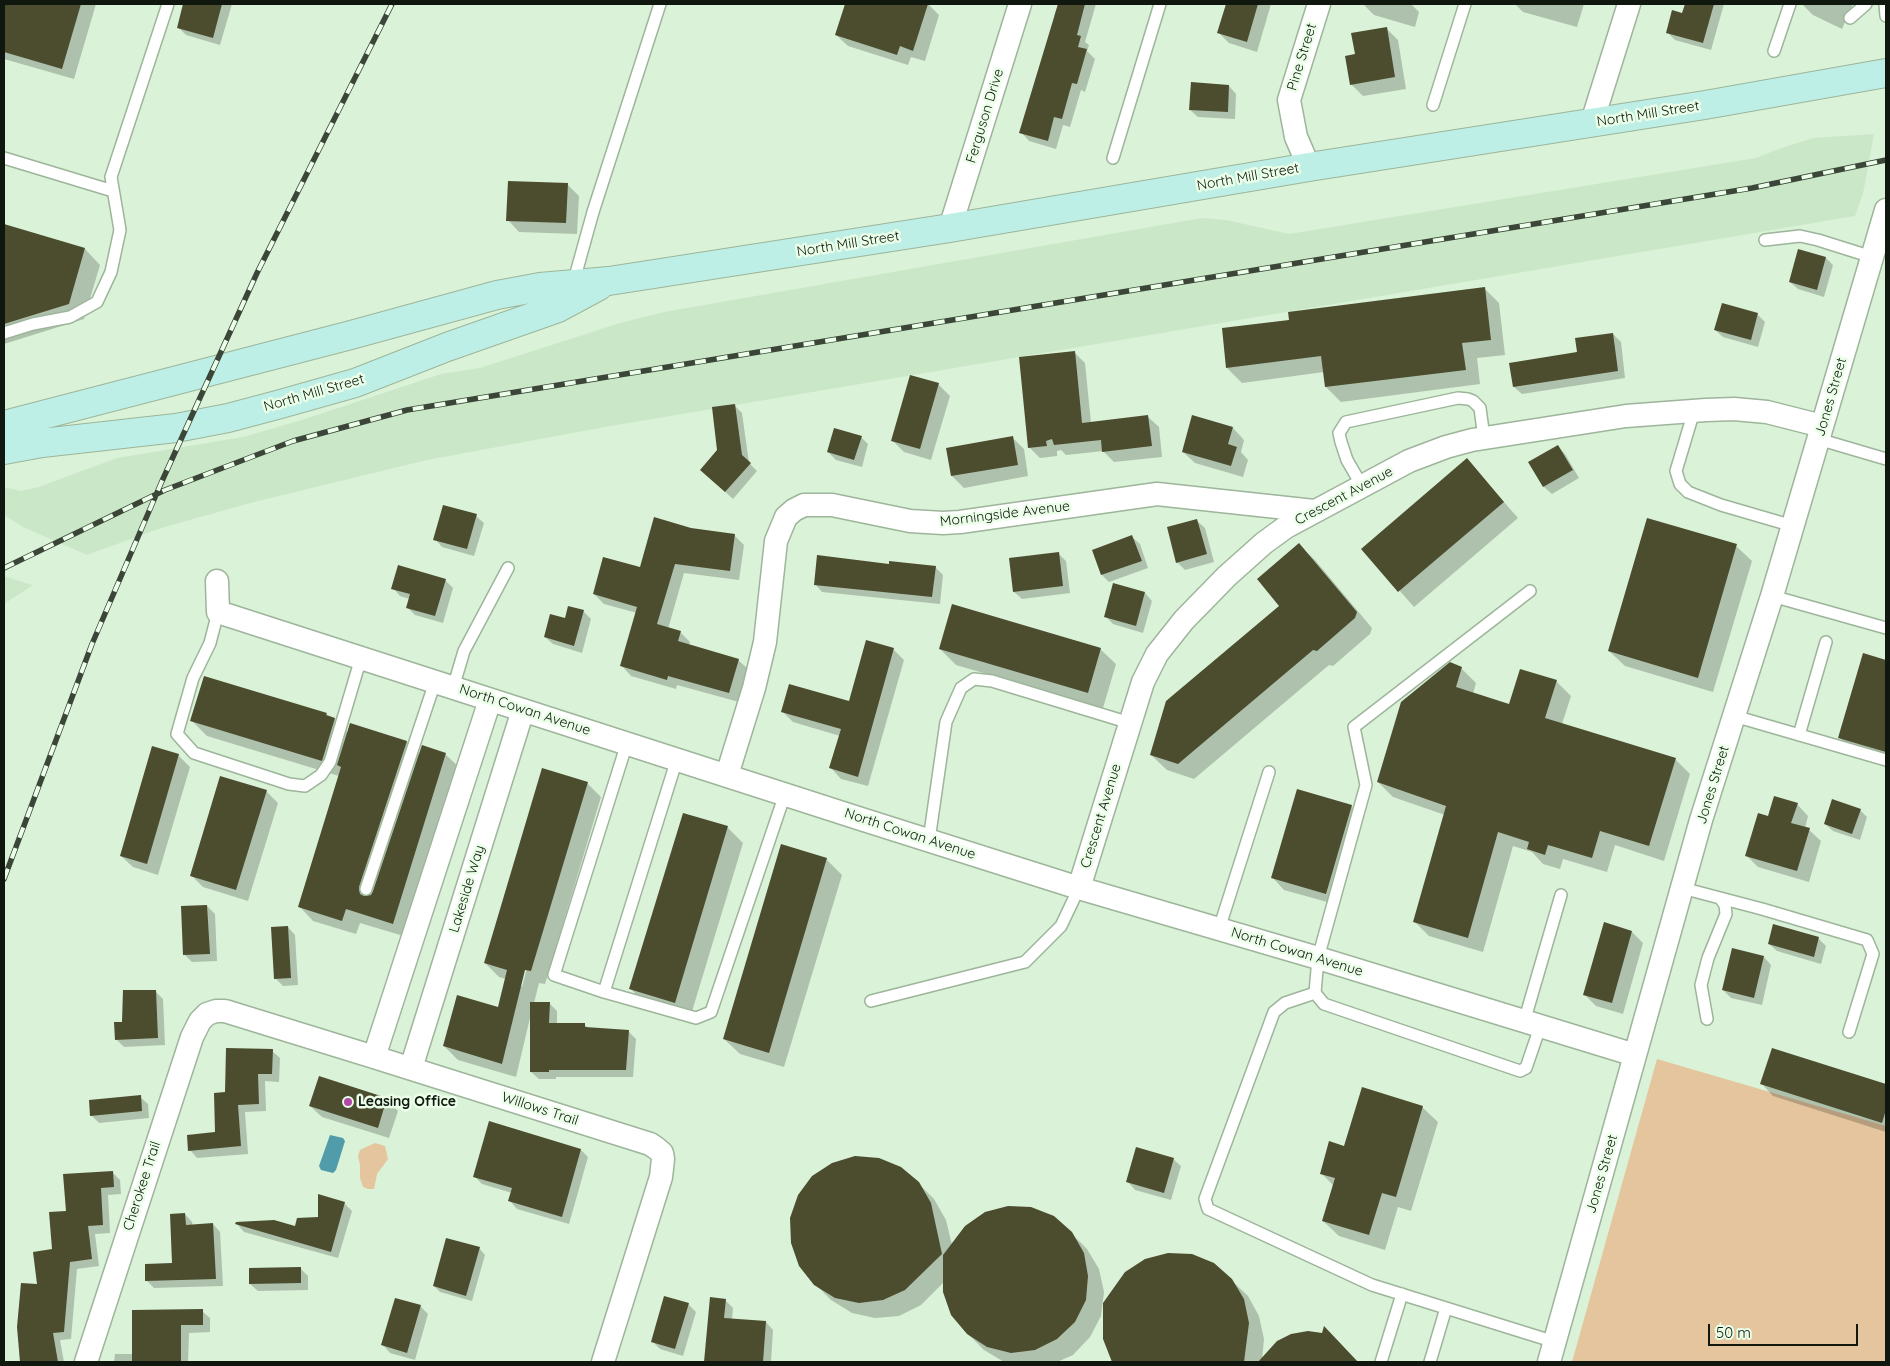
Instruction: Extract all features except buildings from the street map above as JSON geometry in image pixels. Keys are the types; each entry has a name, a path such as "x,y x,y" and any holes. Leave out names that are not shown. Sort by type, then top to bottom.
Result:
{"main road":[{"name":"North Mill Street","path":"4,426 497,295 540,287 609,281 950,228 1309,167 1705,105 1886,73"},
{"name":"North Mill Street","path":"4,450 42,443 176,428 228,418 277,405 355,383 447,347 558,308 609,281"}],"street":[{"name":"Ferguson Drive","path":"950,228 1020,4"},
{"name":"Pine Street","path":"1309,167 1296,137 1289,100 1318,4"},
{"path":"1592,122 1629,4"},
{"name":"Jones Street","path":"1552,1352 1701,820 1772,596 1886,210"},
{"name":"Crescent Avenue","path":"1079,888 1148,669 1169,637 1184,620 1227,576 1264,543 1286,527 1418,457 1446,447 1484,438 1626,416 1734,409 1767,412 1820,433"},
{"name":"Morningside Avenue","path":"726,775 754,688 765,642 776,541 786,517 804,505 832,505 910,521 943,523 1157,494 1314,511"},
{"path":"217,581 218,612"},
{"name":"North Cowan Avenue","path":"218,612 1079,888 1318,958 1635,1055"},
{"path":"374,1057 490,700"},
{"name":"Lakeside Way","path":"411,1068 523,710"},
{"name":"Willows Trail","path":"207,1014 225,1011 650,1144 662,1153 663,1168 661,1177 603,1362"},
{"name":"Cherokee Trail","path":"86,1362 192,1036 200,1020 207,1014"}],"lane":[{"path":"4,333 33,324 70,317 97,302 111,272 120,230 111,177 168,4"},
{"path":"573,284 593,212 660,4"},
{"path":"1113,158 1160,4"},
{"path":"1433,105 1465,4"},
{"path":"1774,51 1790,4"},
{"path":"1850,18 1866,4"},
{"path":"1885,4 1886,16"},
{"path":"4,158 113,190"},
{"path":"1765,240 1800,236 1872,257"},
{"path":"1362,486 1347,460 1340,442 1339,433 1346,422 1458,398 1468,399 1480,408 1484,438"},
{"path":"1694,411 1676,471 1680,484 1688,492 1721,505 1792,526"},
{"path":"1820,433 1886,459"},
{"path":"366,890 444,685 508,568"},
{"path":"1530,591 1354,727 1366,784 1318,958 1315,993 1324,1004 1520,1071 1526,1068 1532,1025 1561,895"},
{"path":"1772,596 1886,628"},
{"path":"218,612 210,643 193,678 177,734 194,753 289,784 305,786 320,775 330,762 361,658"},
{"path":"1799,735 1826,642"},
{"path":"928,840 946,722 961,688 974,679 992,682 1130,723"},
{"path":"1734,716 1886,760"},
{"path":"627,743 554,975 604,992 696,1018 711,1012 784,794"},
{"path":"604,992 677,759"},
{"path":"1219,929 1269,772"},
{"path":"871,1001 1025,962 1061,926 1079,888"},
{"path":"1682,888 1867,940 1874,954 1849,1032"},
{"path":"1707,1019 1702,986 1708,958 1726,914 1725,906 1720,898"},
{"path":"1315,993 1285,1002 1274,1012 1205,1199 1208,1209 1372,1284 1446,1308 1552,1352"},
{"path":"1381,1362 1402,1294"},
{"path":"1430,1362 1446,1308"}],"shaded area":[{"path":"1874,134 1863,194 1855,216 605,427 427,460 254,502 161,528 87,555 23,527 4,515 4,487 21,491 39,487 117,458 243,437 302,420 441,374 480,368 620,323 664,312 1202,218 1226,220 1289,234 1756,158 1813,138"},
{"path":"4,576 32,585 33,585 4,604"},
{"path":"1657,1059 1886,1126 1886,1362 1572,1362"},
{"path":"375,1143 385,1146 388,1159 377,1174 374,1189 368,1189 363,1187 360,1178 358,1156 360,1150"}],"water":[{"path":"330,1135 343,1138 345,1141 336,1170 333,1173 321,1170 319,1166"}],"railway":[{"path":"4,879 92,644 162,481 257,273 392,4"},
{"path":"4,568 165,490 293,441 407,410 1752,188 1886,160"}],"place":[{"name":"Leasing Office","path":"348,1102"}]}
